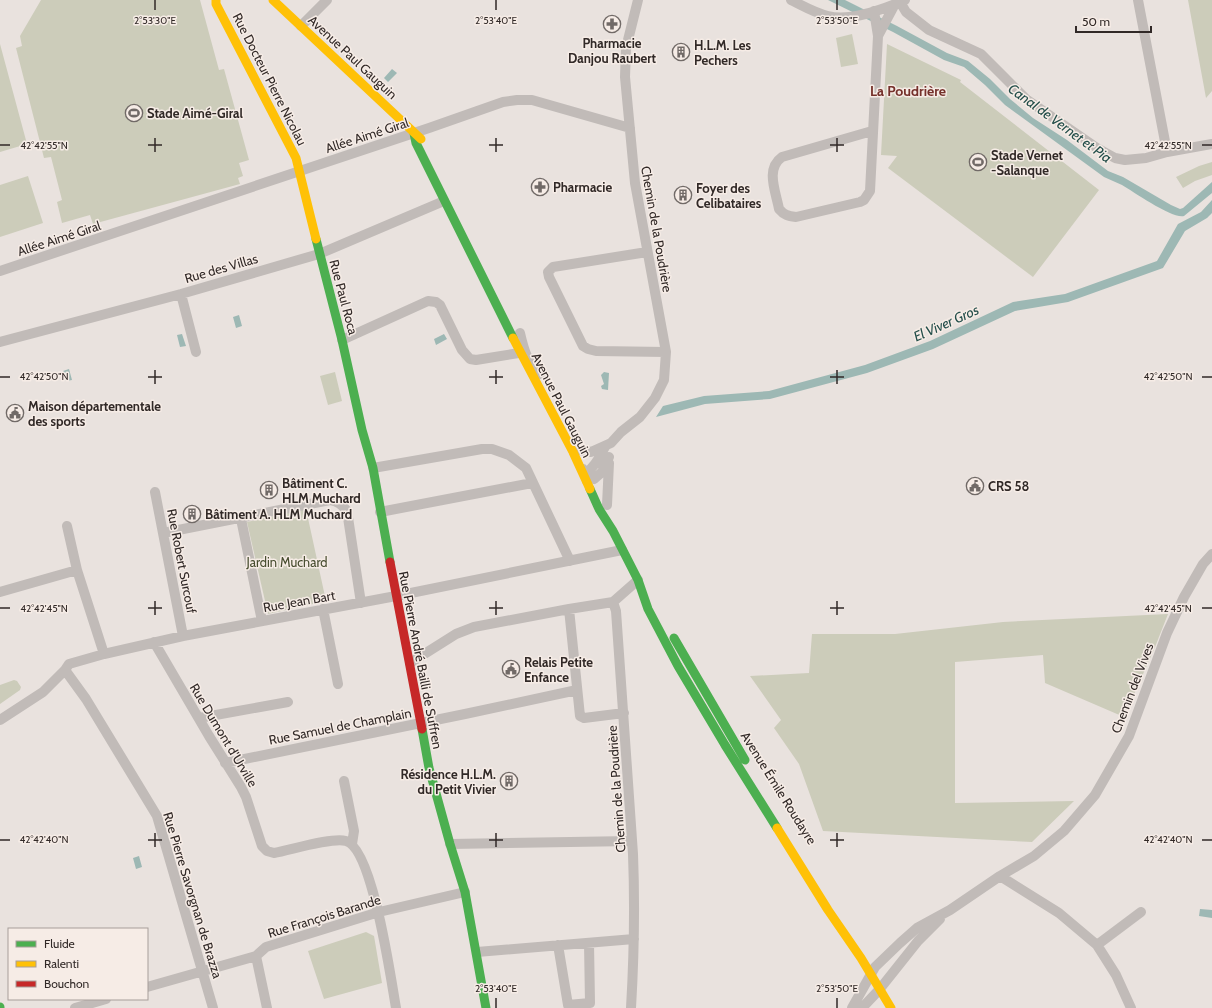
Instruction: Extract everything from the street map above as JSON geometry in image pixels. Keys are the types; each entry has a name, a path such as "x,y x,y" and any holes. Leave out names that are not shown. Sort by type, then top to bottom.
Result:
{"street":[{"name":"Rue Docteur Pierre Nicolau","path":"216,0 216,4 296,158 298,171"},
{"name":"Avenue Paul Gauguin","path":"273,0 423,140 450,199 541,374 576,451"},
{"path":"301,26 327,0"},
{"name":"Chemin de la Poudrière","path":"589,477 608,445 621,432 640,417 655,398 664,380 666,352 635,183 625,77 626,48 638,0"},
{"path":"791,0 809,10 828,16 849,18 898,3"},
{"path":"873,0 875,3 898,3 906,12 929,30 981,54 1026,99 1097,148 1115,158 1124,160 1146,158 1167,152 1212,144"},
{"path":"1138,0 1167,152"},
{"path":"878,36 898,3"},
{"path":"872,131 782,157 776,161 772,173 779,209 783,213 796,217 860,202 864,200 870,191 878,36 874,11"},
{"name":"Allée Aimé Giral","path":"0,271 503,102 532,100 630,128"},
{"name":"Avenue Paul Gauguin","path":"414,133 416,143 444,201 576,451"},
{"name":"Rue Paul Roca","path":"298,171 342,340 362,430"},
{"name":"Rue des Villas","path":"0,342 181,294 319,254 444,201"},
{"path":"647,252 553,267 548,272 549,277 583,346 596,351 666,352"},
{"path":"181,294 196,352"},
{"path":"342,340 428,301 436,302 440,305 462,350 470,359 476,360 523,353"},
{"name":"Avenue Paul Gauguin","path":"520,333 523,353 541,374"},
{"name":"Rue Pierre André Bailli de Suffren","path":"362,430 373,468 396,596 410,662 419,724 432,783 465,892 486,1008"},
{"path":"576,451 591,452 608,445 609,457 607,504 613,531"},
{"path":"373,468 482,449 492,449 509,455 526,468 570,561"},
{"path":"576,451 589,477 607,504"},
{"path":"589,477 602,472 609,457"},
{"path":"589,477 599,508 613,531"},
{"path":"380,512 532,483"},
{"name":"Rue Robert Surcouf","path":"155,492 183,636"},
{"path":"163,533 335,500 342,505 346,511 361,603"},
{"path":"241,518 262,621"},
{"path":"67,526 77,570 104,654"},
{"name":"Avenue Émile Roudayre","path":"613,531 638,580 648,608 678,666 769,803 882,986 899,1008"},
{"name":"Rue Jean Bart","path":"0,720 43,692 69,664 104,654 183,636 361,603 622,550"},
{"name":"Chemin del Vives","path":"852,1008 873,972 900,943 917,928 950,910 1000,876 1034,856 1064,831 1095,795 1129,736 1167,633 1184,596 1203,564 1212,554"},
{"path":"0,592 77,570"},
{"path":"410,662 456,634 474,627 569,608 613,602 638,580"},
{"name":"Chemin de la Poudrière","path":"613,602 616,611 624,712 635,891 631,1008"},
{"path":"569,608 580,716 584,718 624,712"},
{"path":"323,609 338,684"},
{"name":"Rue Dumont d'Urville","path":"154,642 243,792 262,846 274,853 336,840 347,841 352,844"},
{"name":"Rue Pierre Savorgnan de Brazza","path":"65,670 86,699 157,816 213,1008"},
{"name":"Rue Samuel de Champlain","path":"225,762 419,724 577,690"},
{"path":"199,718 288,702"},
{"path":"344,781 354,831 352,844 363,861 379,912 396,1008"},
{"name":"Avenue Émile Roudayre","path":"781,817 873,972"},
{"path":"450,844 632,841"},
{"path":"1000,876 1059,913 1097,945 1116,975 1131,1008"},
{"name":"Rue François Barande","path":"148,987 256,956 266,947 379,912 465,892"},
{"name":"Chemin del Vives","path":"862,1008 882,986 918,941 950,910"},
{"path":"1097,945 1140,912"},
{"path":"477,952 634,939"},
{"path":"558,945 568,1005 590,1003 589,943"},
{"path":"256,956 267,1008"},
{"name":"Avenue Émile Roudayre","path":"882,986 891,1008"},
{"path":"75,1008 103,1000"}],"green space":[{"name":"Stade Aimé-Giral","path":"41,0 200,0 219,70 224,69 249,160 239,163 243,176 238,178 240,184 93,224 90,215 62,223 57,202 62,200 51,157 44,158 16,48 22,46 20,36"},
{"path":"1188,0 1212,0 1212,91 1206,98"},
{"path":"852,34 858,64 841,67 836,38"},
{"path":"0,44 27,144 0,152"},
{"name":"Stade Vernet -Salanque","path":"887,44 961,80 960,82 1099,190 1033,277 888,168 897,156 881,155"},
{"path":"1212,162 1212,175 1195,181 1183,188 1176,177 1199,166"},
{"path":"28,176 43,223 0,237 0,185"},
{"path":"335,372 342,401 328,405 320,376"},
{"name":"Jardin Muchard","path":"306,509 326,601 268,614 247,522"},
{"path":"1168,614 1124,717 1045,683 1043,655 955,662 955,803 1074,801 1032,842 823,831 799,764 774,728 781,720 750,676 809,673 812,634 895,634 1003,622"},
{"path":"14,680 17,681 21,687 20,690 0,704 0,685"},
{"path":"366,932 374,936 382,983 324,999 308,951"}],"water":[{"path":"828,0 845,0 947,53 968,61 1033,118 1067,140 1108,171 1123,177 1171,205 1180,209 1183,208 1212,182 1212,193 1184,216 1178,216 1162,209 1122,185 1104,177 1005,105 964,67 944,60 893,32"},
{"path":"392,69 397,73 388,82 384,78"},
{"path":"1212,200 1212,213 1207,218 1185,231 1163,268 1068,302 1015,311 933,349 867,373 770,399 705,404 656,417 663,406 704,396 769,391 865,365 930,341 1013,302 1065,294 1157,261 1178,224 1201,212"},
{"path":"239,315 242,326 236,328 233,317"},
{"path":"182,334 186,346 180,347 177,335"},
{"path":"444,334 447,339 436,345 434,339"},
{"path":"69,369 72,380 66,381 63,371"},
{"path":"604,372 609,373 608,390 602,389 601,386 604,384 601,375"},
{"path":"139,856 142,867 136,869 133,858"},
{"path":"1200,909 1212,910 1212,918 1199,916"}],"traffic: fast":[{"path":"414,133 416,143 513,338"},
{"path":"316,239 342,340 362,430 373,468 390,562"},
{"path":"590,489 599,509 613,531 638,580 648,609 678,666 777,828"},
{"path":"674,638 745,760"},
{"path":"422,729 429,768 465,892 486,1008"}],"traffic: slow":[{"path":"216,0 216,4 296,158 316,239"},
{"path":"273,0 421,139"},
{"path":"513,338 573,452 590,489"},
{"path":"777,828 828,910 861,958 891,1008"}],"traffic: jam":[{"path":"390,562 422,729"}],"place":[{"name":"Pharmacie Danjou Raubert","path":"612,24"},
{"name":"H.L.M. Les Pechers","path":"681,52"},
{"name":"Stade Aimé-Giral","path":"134,113"},
{"name":"Stade Vernet -Salanque","path":"978,162"},
{"name":"Pharmacie","path":"540,187"},
{"name":"Foyer des Celibataires","path":"683,195"},
{"name":"Maison départementale des sports","path":"15,413"},
{"name":"CRS 58","path":"975,486"},
{"name":"Bâtiment C. HLM Muchard","path":"269,490"},
{"name":"Bâtiment A. HLM Muchard","path":"192,514"},
{"name":"Relais Petite Enfance","path":"511,669"},
{"name":"Résidence H.L.M. du Petit Vivier","path":"509,781"}],"district":[{"name":"La Poudrière","path":"908,91"}],"water label":[{"name":"Canal de Vernet et Pia","path":"1060,123"},
{"name":"El Viver Gros","path":"946,323"}]}
